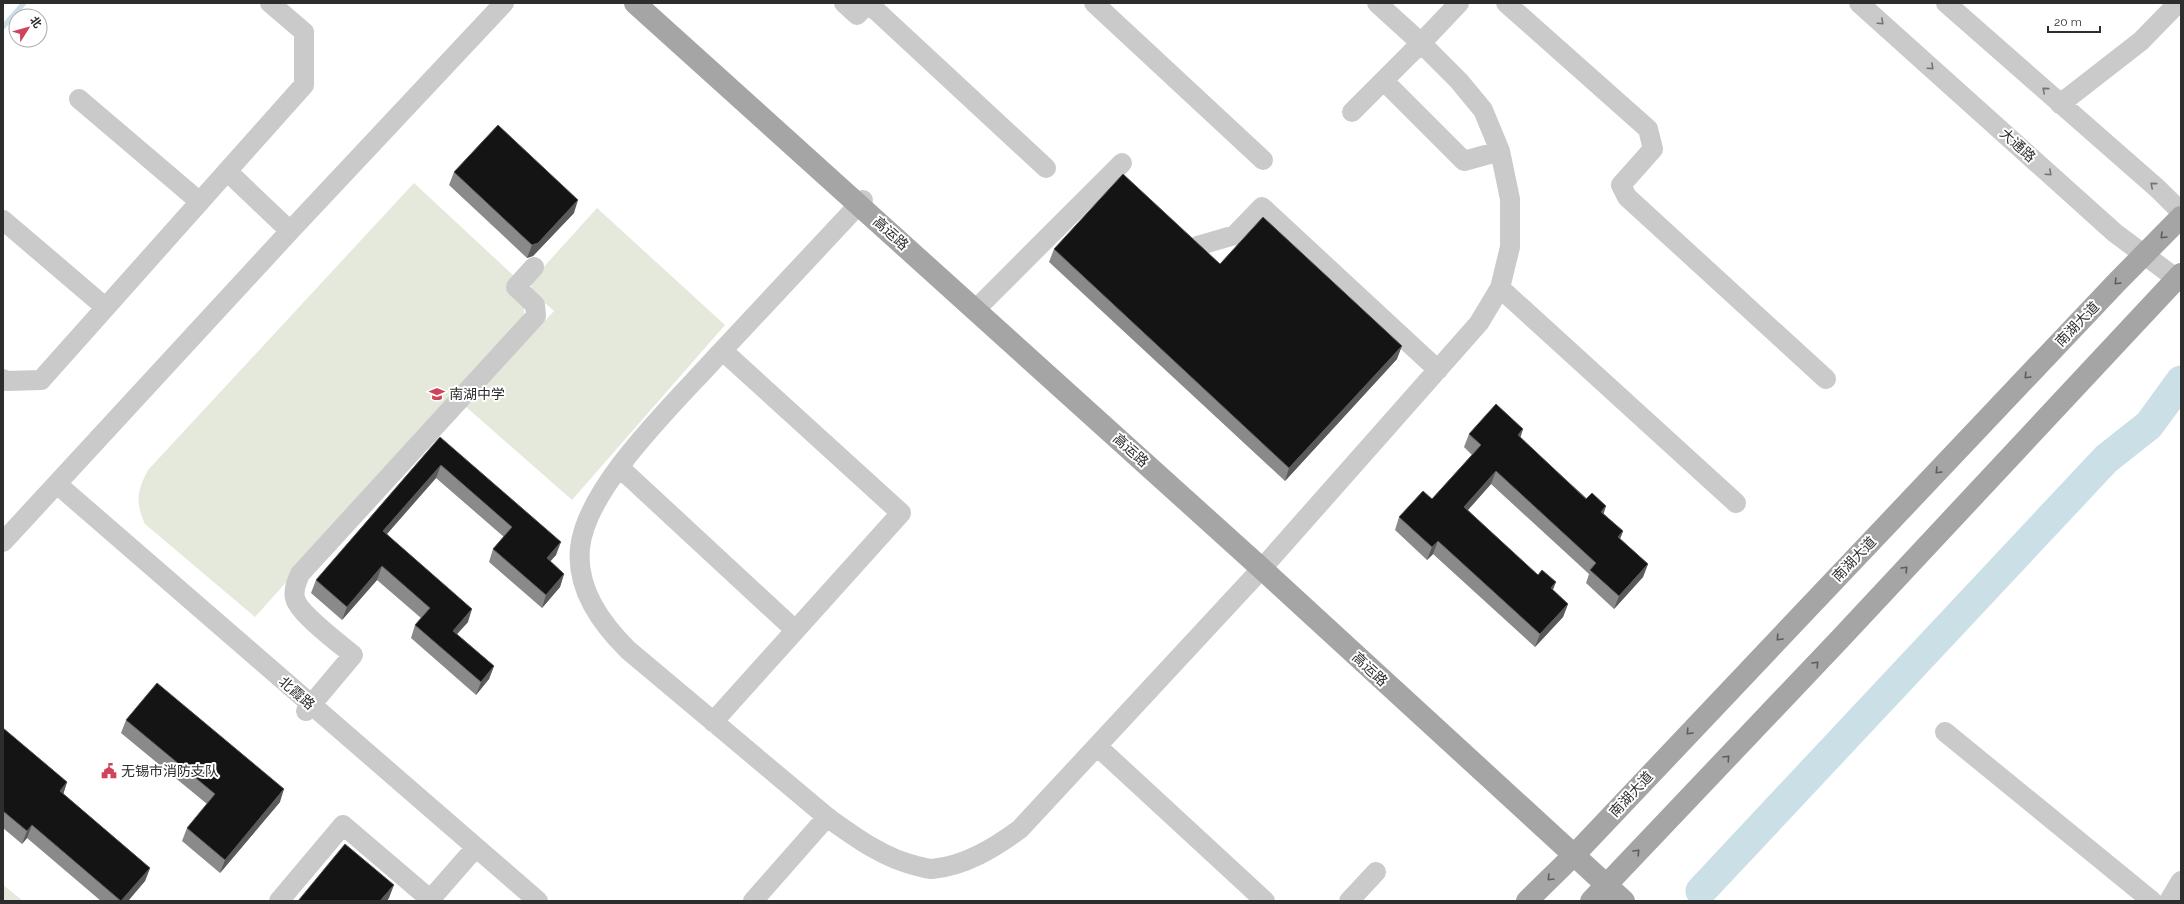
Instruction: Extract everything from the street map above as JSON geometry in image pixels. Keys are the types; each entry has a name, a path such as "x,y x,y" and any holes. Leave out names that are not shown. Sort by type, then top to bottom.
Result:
{"main road":[{"name":"高运路","path":"635,3 979,306 1608,883 1624,901"},
{"name":"高运路","path":"647,3 861,202 1263,567"},
{"name":"南湖大道","path":"1527,901 1575,853 2144,254 2181,217"},
{"path":"1591,901 2179,278"},
{"name":"高运路","path":"1608,883 1633,901"}],"street":[{"path":"3,379 6,381 41,380 304,85 304,32 270,3"},
{"path":"3,542 489,3"},
{"path":"3,527 287,228 504,3"},
{"path":"844,3 857,15 868,3 1046,168"},
{"path":"1094,3 1263,160"},
{"path":"861,202 626,456 589,517 580,547 582,574 591,604 609,630 628,650 713,722 827,817 868,845 900,862 931,869 963,862 995,847 1020,829 1263,567 1438,370 1479,323 1500,288 1510,247 1510,199 1500,150 1483,110 1460,81 1377,3"},
{"path":"1352,112 1459,3"},
{"path":"1506,3 1648,129 1653,149 1621,185 1627,197 1826,379"},
{"name":"大通路","path":"1859,3 2115,233 2179,278"},
{"path":"1946,3 2158,189 2181,212"},
{"path":"2060,104 2141,41 2178,3"},
{"path":"1384,81 1464,161 1500,150"},
{"path":"79,99 200,202"},
{"path":"979,306 1122,163"},
{"path":"227,171 287,228"},
{"path":"1197,246 1235,235 1262,207 1438,370"},
{"path":"3,220 105,307"},
{"path":"308,708 353,656 303,611 295,599 295,586 300,574 536,316 535,304 516,287 534,268"},
{"path":"1500,288 1736,503"},
{"path":"713,722 901,513 723,351"},
{"path":"618,468 795,630"},
{"name":"北霞路","path":"54,487 308,708 470,854 525,901"},
{"name":"北霞路","path":"308,708 538,901"},
{"path":"1945,732 2152,901"},
{"path":"1097,746 1265,901"},
{"path":"753,901 827,817"},
{"path":"280,901 343,825 430,900 470,854"},
{"path":"1349,901 1376,872"},
{"path":"2169,901 2181,881"}],"shaded area":[{"path":"414,183 515,277 524,307 524,317 255,617 145,524 139,503 141,484 148,470"},
{"path":"597,208 725,325 572,500 465,406 554,311 531,291 532,280"},
{"path":"3,885 23,901 3,901"}],"building":[{"path":"498,125 578,200 538,243 532,245 454,172"},
{"path":"1123,174 1220,264 1263,217 1402,346 1289,468 1054,249"},
{"path":"1496,404 1523,429 1518,435 1586,499 1592,493 1606,506 1601,512 1623,531 1618,537 1648,564 1619,596 1590,570 1596,563 1496,471 1464,507 1538,575 1542,570 1556,582 1551,588 1568,604 1540,634 1438,541 1432,547 1399,517 1423,491 1432,499 1481,445 1469,434"},
{"path":"440,437 561,542 547,558 564,574 546,595 493,549 512,527 441,465 383,531 472,609 453,631 494,666 481,682 415,625 430,608 382,566 347,607 316,580"},
{"path":"157,683 284,789 225,860 187,828 215,794 126,720"},
{"path":"3,728 67,782 60,791 150,868 121,901 32,825 27,831 3,811"},
{"path":"345,844 394,885 380,901 298,901"}],"waterway":[{"path":"3,27 24,3"},
{"path":"1701,891 2106,459 2149,425 2181,381"}],"place":[{"name":"南湖中学","path":"437,394"},
{"name":"无锡市消防支队","path":"109,771"}]}
